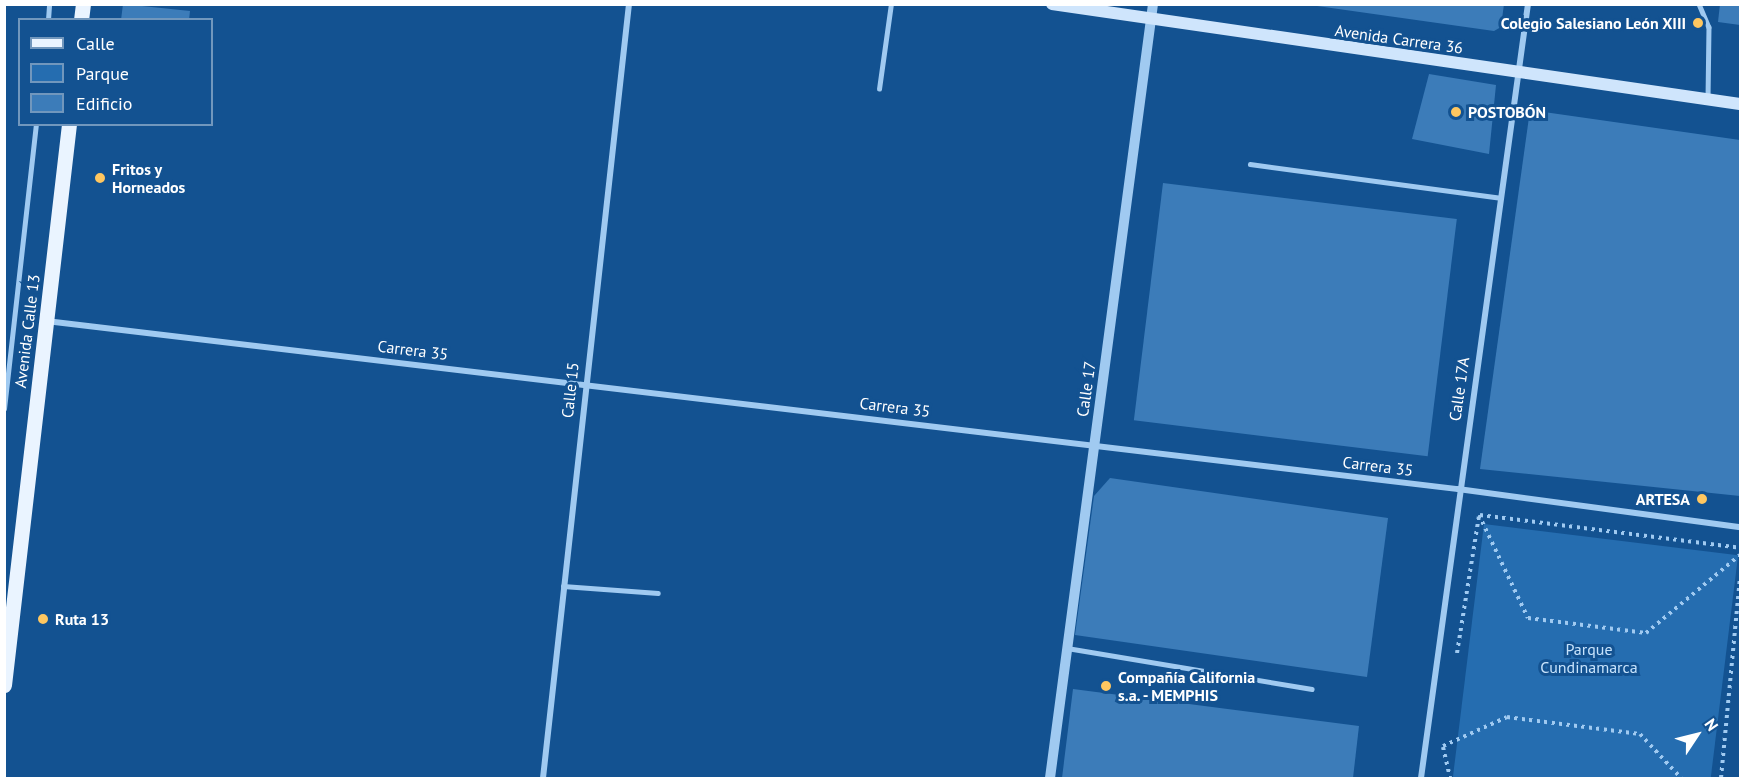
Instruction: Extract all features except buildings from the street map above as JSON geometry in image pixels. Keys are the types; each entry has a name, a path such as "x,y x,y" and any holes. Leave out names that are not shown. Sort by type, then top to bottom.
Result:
{"main road":[{"name":"Avenida Carrera 36","path":"1052,4 1740,104"},
{"name":"Avenida Calle 13","path":"4,685 69,126"}],"street":[{"name":"Calle 15","path":"543,778 584,384 629,4"},
{"name":"Calle 17","path":"1050,778 1153,4"},
{"name":"Calle 17A","path":"1421,778 1458,489 1528,4"},
{"name":"Carrera 35","path":"46,321 1458,489 1740,527"}],"lane":[{"path":"879,89 891,4"},
{"path":"1699,4 1709,27 1708,99"},
{"path":"4,409 36,126"},
{"path":"1250,164 1500,198"},
{"path":"563,586 658,593"},
{"path":"1067,648 1312,689"}],"path":[{"path":"1479,515 1740,548"},
{"path":"1479,515 1528,618 1646,633 1740,555"},
{"path":"1455,665 1479,515"},
{"path":"1720,778 1740,577"},
{"path":"1443,746 1507,717 1640,734 1681,778"},
{"path":"1444,734 1443,746 1450,778"}],"green space":[{"name":"Parque Cundinamarca","path":"1484,524 1738,555 1711,778 1453,778"}],"place":[{"name":"Colegio Salesiano León XIII","path":"1698,23"},
{"name":"POSTOBÓN","path":"1456,112"},
{"name":"Fritos y Horneados","path":"100,178"},
{"name":"ARTESA","path":"1702,499"},
{"name":"Ruta 13","path":"43,619"},
{"name":"Compañía California s.a. - MEMPHIS","path":"1106,686"}]}
